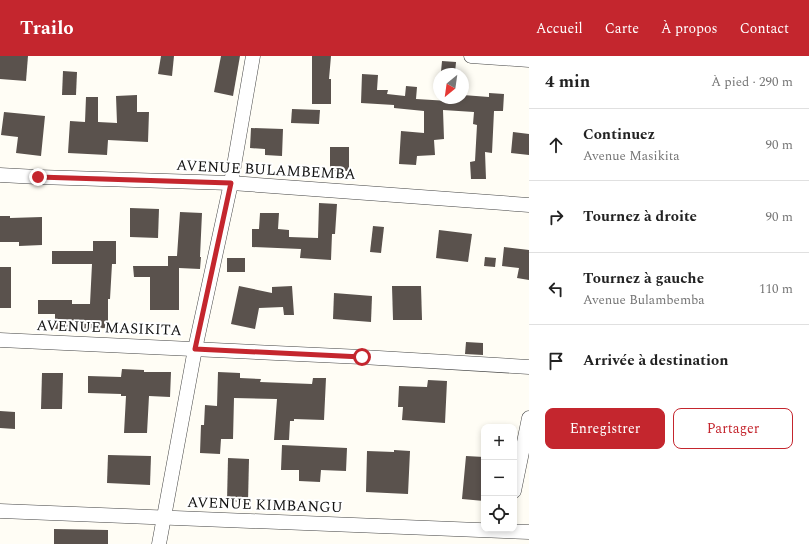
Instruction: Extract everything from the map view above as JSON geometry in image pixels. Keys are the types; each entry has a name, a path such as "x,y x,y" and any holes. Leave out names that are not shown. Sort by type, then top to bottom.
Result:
{"street":[{"path":"159,544 195,349 231,183 253,56"},
{"path":"471,56 529,60"},
{"name":"AVENUE BULAMBEMBA","path":"0,175 231,183 529,205"},
{"name":"AVENUE MASIKITA","path":"0,340 195,349 529,368"},
{"path":"517,476 529,418"},
{"name":"AVENUE KIMBANGU","path":"0,511 164,519 481,529"},
{"name":"AVENUE KIMBANGU","path":"517,531 529,532"}],"building":[{"path":"0,56 28,56 26,81 0,79"},
{"path":"161,56 174,56 172,76 158,74"},
{"path":"221,56 240,56 233,96 214,92"},
{"path":"312,56 331,56 329,79 331,79 331,104 312,104"},
{"path":"442,61 456,62 455,68 441,68"},
{"path":"63,71 77,72 76,95 62,95"},
{"path":"362,74 378,75 377,90 388,90 387,94 405,96 406,86 417,87 416,99 433,100 433,104 469,104 469,95 489,97 489,93 504,94 503,111 494,111 492,153 485,152 486,179 471,179 470,162 475,161 477,125 473,124 474,112 443,110 444,139 434,140 435,155 417,156 416,165 399,164 401,131 424,133 424,111 394,108 394,105 361,103"},
{"path":"137,95 137,112 149,112 148,142 108,140 107,155 68,153 70,121 85,122 86,97 98,97 98,122 117,123 116,96"},
{"path":"292,109 320,110 319,124 291,123"},
{"path":"4,112 45,116 41,156 16,153 18,137 1,135"},
{"path":"251,128 283,129 282,156 265,155 265,149 250,148"},
{"path":"513,132 529,134 529,155 511,153"},
{"path":"330,147 349,147 349,171 330,171"},
{"path":"319,203 337,204 335,234 332,234 331,260 300,258 301,249 252,247 252,229 259,229 260,213 279,213 278,229 289,230 289,237 318,238"},
{"path":"130,208 159,209 158,238 130,237"},
{"path":"180,212 202,213 200,269 179,268 179,310 150,310 150,277 134,277 133,266 168,266 168,256 177,256"},
{"path":"0,216 10,216 10,218 42,217 42,245 19,246 19,242 0,242"},
{"path":"373,226 384,227 381,253 370,252"},
{"path":"439,230 472,234 468,262 436,258"},
{"path":"93,241 116,241 116,264 112,264 110,299 108,299 108,328 55,329 55,314 38,314 38,300 72,300 72,304 90,304 92,264 52,264 52,251 93,251"},
{"path":"504,247 529,250 529,280 517,278 519,268 502,266"},
{"path":"485,257 496,258 495,267 484,266"},
{"path":"227,258 245,258 245,272 227,272"},
{"path":"0,267 11,267 11,308 0,308"},
{"path":"239,286 272,293 272,287 292,286 294,315 284,315 283,307 259,308 255,329 231,324"},
{"path":"392,286 421,286 422,320 393,320"},
{"path":"334,293 372,296 371,322 333,319"},
{"path":"466,342 483,343 483,355 465,354"},
{"path":"122,369 144,370 144,372 171,372 170,397 149,396 147,433 124,433 126,396 121,396 121,394 88,393 88,376 121,377"},
{"path":"218,372 240,373 240,378 261,379 260,382 312,384 313,378 326,378 324,420 294,419 294,421 290,421 289,440 274,440 277,399 234,398 233,439 221,439 220,454 200,453 201,425 204,425 205,405 217,406"},
{"path":"42,373 63,373 62,409 41,409"},
{"path":"428,380 447,381 445,423 402,420 403,407 398,407 399,386 427,387"},
{"path":"0,411 15,412 15,429 0,428"},
{"path":"282,445 347,448 346,471 321,470 320,482 299,481 299,470 281,470"},
{"path":"394,450 410,451 408,494 366,492 367,451 394,452"},
{"path":"108,455 151,456 150,485 107,483"},
{"path":"466,456 481,457 481,501 462,499"},
{"path":"228,458 249,459 248,502 227,501"},
{"path":"54,529 108,530 108,544 54,544"}],"route":[{"path":"38,177 231,183 195,349 362,357"}]}
